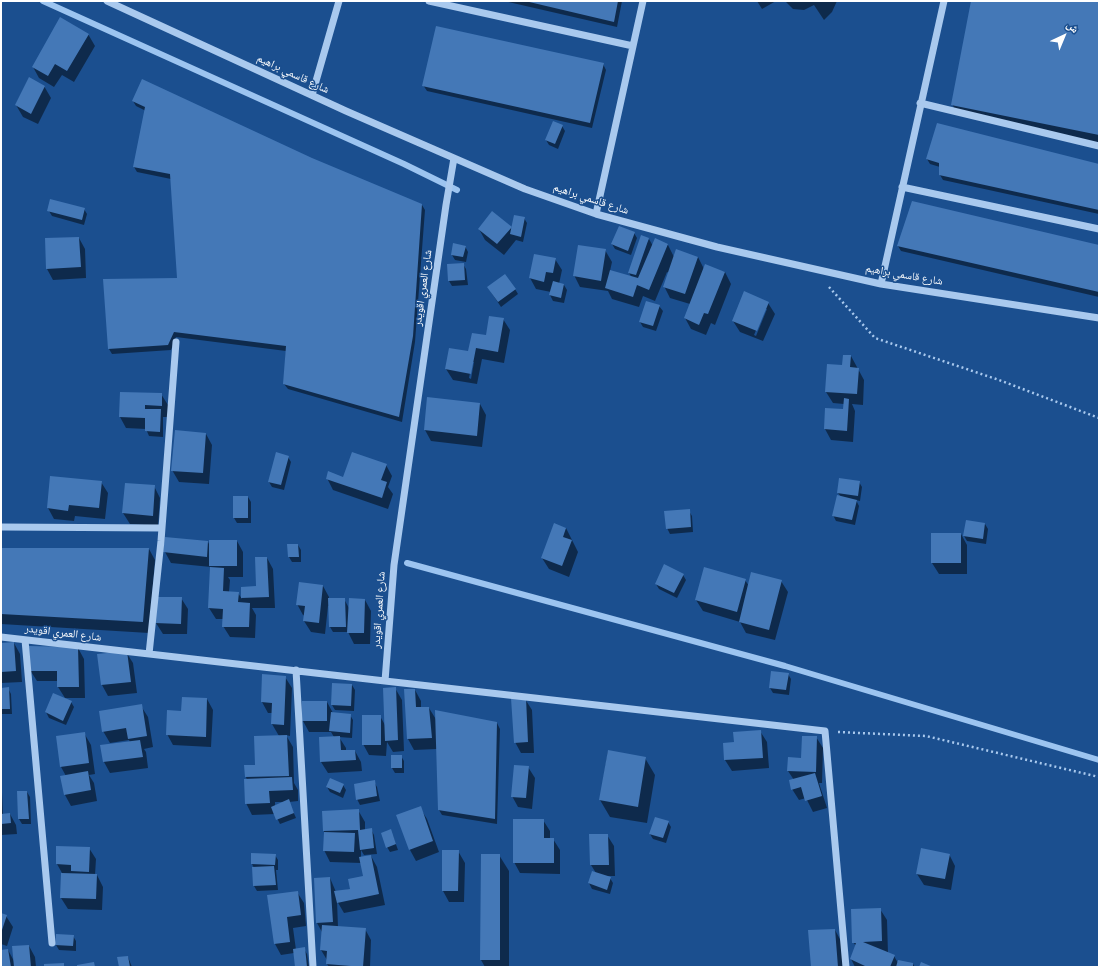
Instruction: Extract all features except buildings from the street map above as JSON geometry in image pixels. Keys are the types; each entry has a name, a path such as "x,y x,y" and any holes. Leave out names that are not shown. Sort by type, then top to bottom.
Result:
{"street":[{"name":"شارع قاسمي براهيم","path":"107,1 312,95 525,189 596,214 717,247 881,284 1099,318"},
{"path":"312,95 339,1"},
{"path":"429,1 633,46"},
{"path":"596,214 643,1"},
{"path":"881,284 920,103 944,1"},
{"path":"920,103 1099,146"},
{"name":"شارع العمري اقويدر","path":"1,637 385,681 394,565 454,158"},
{"path":"902,187 1099,229"},
{"path":"149,654 162,528 176,342"},
{"path":"1,527 162,528"},
{"path":"25,640 52,943"},
{"path":"296,670 313,967"},
{"path":"385,681 825,731 846,967"}],"path":[{"path":"812,269 875,338 999,380 1099,418"},
{"path":"825,731 926,736 1099,777"}],"waterway":[{"path":"43,1 404,164 457,190"},
{"path":"407,563 785,666 1099,760"}]}
